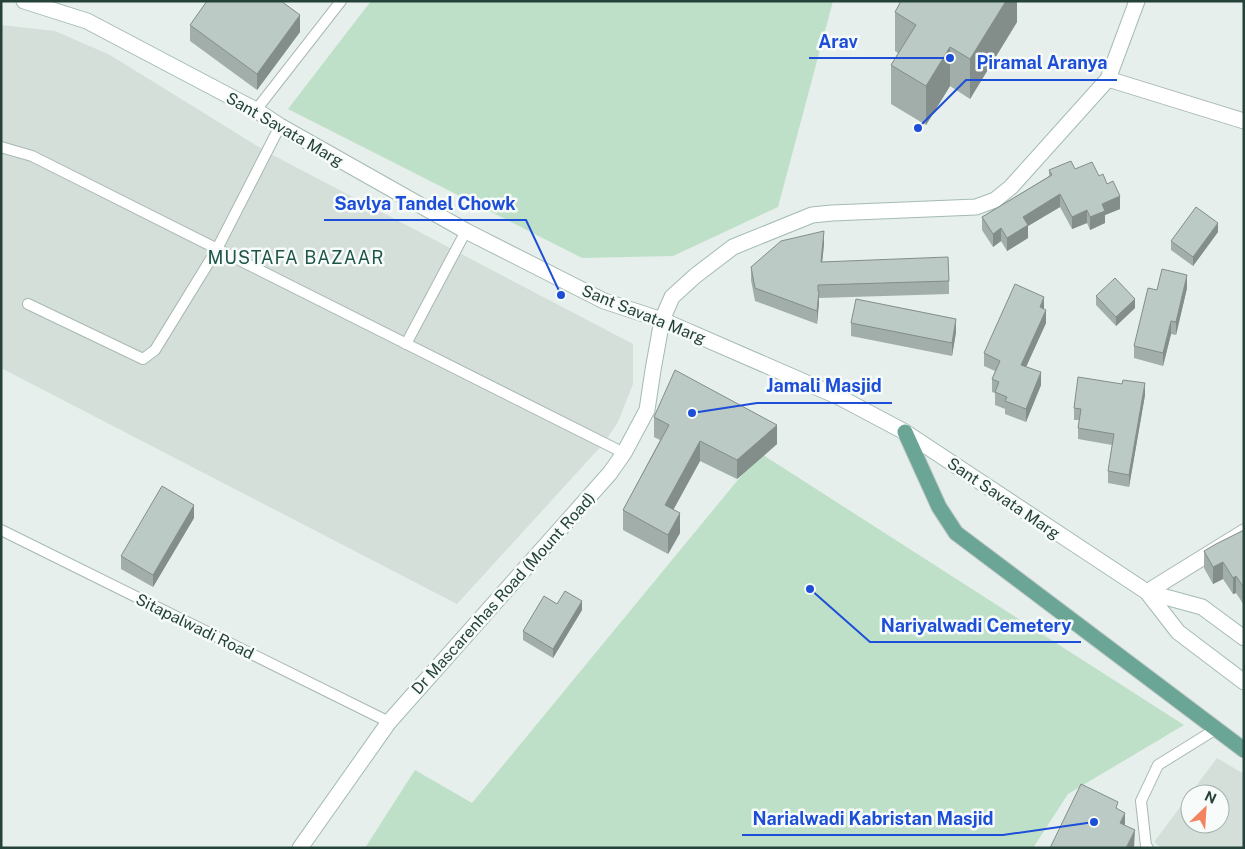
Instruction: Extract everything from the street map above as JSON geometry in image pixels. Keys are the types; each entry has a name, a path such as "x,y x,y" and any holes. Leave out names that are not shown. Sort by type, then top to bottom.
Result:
{"main road":[{"path":"905,432 939,507 956,533 1244,750"}],"street":[{"name":"Sant Savata Marg","path":"24,1 87,21 256,110 280,126 466,231 604,301 662,320 839,397 905,432 1147,592 1202,607 1244,638"},
{"path":"1137,1 1108,79 1244,121"},
{"name":"Dr Mascarenhas Road (Mount Road)","path":"300,848 389,722 610,473 624,454 647,410 662,320 672,297 695,276 733,247 812,215 832,212 976,207 996,200 1011,187 1108,79"},
{"path":"1147,592 1244,532"},
{"name":"Sant Savata Marg","path":"1147,592 1178,632 1244,682"}],"lane":[{"path":"256,110 342,1"},
{"path":"28,304 143,359 155,350 217,249 280,126"},
{"path":"1,146 32,156 624,454"},
{"path":"406,344 466,231"},
{"name":"Sitapalwadi Road","path":"1,530 389,722"},
{"path":"1148,848 1146,846 1141,801 1158,765 1216,729"}],"shaded area":[{"path":"1,25 55,31 110,55 267,152 633,344 633,384 618,422 604,443 457,604 1,368"},
{"path":"1217,758 1244,774 1244,848 1161,848 1154,842 1180,807 1180,834 1230,834 1230,784 1198,784"}],"green space":[{"path":"371,1 833,1 778,207 673,256 582,258 288,109"},
{"path":"760,453 1184,725 1068,794 1033,848 365,848 415,770 472,803"}],"building":[{"path":"207,1 281,1 300,15 257,74 190,25"},
{"path":"901,1 1006,1 970,59 950,47 926,86 891,65 916,25 895,12"},
{"path":"1071,161 1075,169 1092,162 1099,176 1103,174 1107,184 1113,181 1120,196 1102,204 1105,211 1090,217 1087,210 1072,217 1060,194 1023,217 1028,225 1007,238 1001,228 993,234 982,217 1052,175 1049,170"},
{"path":"1196,207 1218,223 1193,257 1171,241"},
{"path":"824,231 821,262 948,257 949,281 818,285 817,311 755,288 751,267 781,241"},
{"path":"1162,269 1187,275 1176,322 1171,321 1163,353 1134,346 1148,288 1157,290"},
{"path":"1115,278 1135,299 1116,317 1096,296"},
{"path":"1015,284 1044,297 1040,307 1046,310 1021,365 1041,372 1026,409 1005,401 1007,397 995,392 999,382 992,379 1000,361 984,353"},
{"path":"856,299 956,319 952,343 851,323"},
{"path":"675,370 777,425 737,460 700,441 665,505 680,513 668,535 623,510 669,425 654,417"},
{"path":"1078,377 1122,384 1123,380 1145,383 1129,475 1108,471 1114,434 1078,428 1081,409 1074,408"},
{"path":"162,486 194,505 153,575 121,556"},
{"path":"1244,530 1244,588 1236,576 1233,578 1223,562 1213,567 1204,551"},
{"path":"565,591 582,601 553,649 523,631 544,596 557,604"},
{"path":"1081,784 1118,802 1116,808 1125,813 1120,823 1135,830 1126,848 1050,848"}],"place":[{"name":"Arav","path":"950,58"},
{"name":"Piramal Aranya","path":"918,128"},
{"name":"Savlya Tandel Chowk","path":"561,295"},
{"name":"Jamali Masjid","path":"692,413"},
{"name":"Nariyalwadi Cemetery","path":"810,589"},
{"name":"Narialwadi Kabristan Masjid","path":"1094,822"}],"district":[{"name":"MUSTAFA BAZAAR","path":"296,258"}]}
